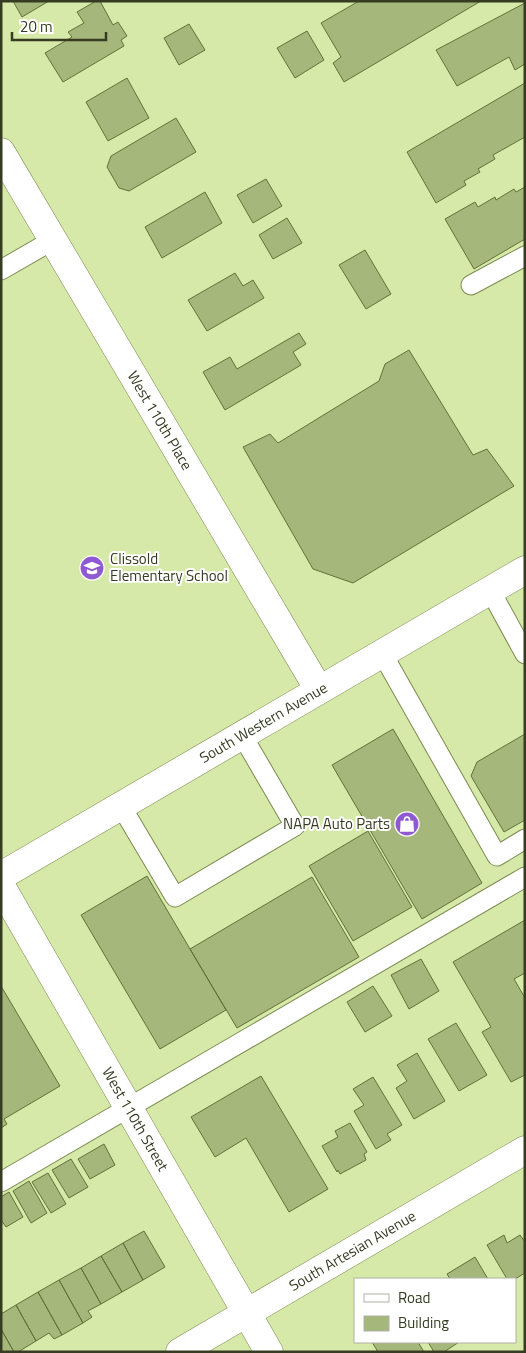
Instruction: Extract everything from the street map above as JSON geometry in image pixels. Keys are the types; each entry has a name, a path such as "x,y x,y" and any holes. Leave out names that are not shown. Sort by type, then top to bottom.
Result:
{"street":[{"name":"West 110th Place","path":"1,152 319,690"},
{"name":"South Western Avenue","path":"1,876 525,570"},
{"name":"West 110th Street","path":"1,886 269,1352"},
{"name":"South Artesian Avenue","path":"180,1352 525,1150"}],"lane":[{"path":"1,270 53,240"},
{"path":"471,285 525,256"},
{"path":"490,590 525,654"},
{"path":"382,653 497,856 525,839"},
{"path":"121,806 175,897 295,826 242,735"},
{"path":"1,1182 525,877"}],"building":[{"path":"13,1 49,1 22,17"},
{"path":"96,1 100,1 113,25 118,22 127,36 121,40 124,46 63,82 45,53 72,37 68,32 84,23 77,12"},
{"path":"359,1 481,1 344,82 333,63 341,57 321,23"},
{"path":"525,3 525,64 515,70 509,57 457,86 436,50"},
{"path":"189,24 205,50 179,65 164,38"},
{"path":"307,31 324,60 295,78 277,48"},
{"path":"127,78 149,118 108,141 86,102"},
{"path":"525,83 525,137 493,155 495,159 478,169 480,172 464,181 466,185 436,203 407,152"},
{"path":"176,118 196,152 129,191 119,188 107,167 111,156"},
{"path":"266,179 282,206 253,223 237,195"},
{"path":"525,187 525,239 474,269 445,219 475,202 478,207 495,197 496,200 514,189 516,192"},
{"path":"205,192 222,223 162,258 145,227"},
{"path":"287,218 302,243 273,259 259,235"},
{"path":"365,250 391,294 366,309 339,265"},
{"path":"235,273 243,286 253,280 264,298 207,331 188,300"},
{"path":"299,333 306,344 293,352 301,365 225,410 203,372 230,357 237,369"},
{"path":"409,350 473,455 487,449 514,486 353,583 313,569 243,447 270,434 278,443 379,381 385,364"},
{"name":"NAPA Auto Parts","path":"393,729 482,883 422,919 332,765"},
{"path":"525,734 525,820 504,832 471,776 477,762"},
{"path":"368,831 412,907 353,941 309,866"},
{"path":"147,876 226,1010 160,1049 81,915"},
{"path":"312,877 359,957 237,1028 190,949"},
{"path":"525,920 525,973 514,979 525,998 525,1075 511,1082 482,1032 491,1027 453,962"},
{"path":"421,959 439,991 409,1009 391,975"},
{"path":"1,986 60,1086 4,1119 7,1124 1,1128"},
{"path":"373,986 392,1016 365,1032 347,1002"},
{"path":"456,1023 487,1075 459,1091 428,1039"},
{"path":"417,1053 445,1101 414,1119 396,1088 407,1081 397,1065"},
{"path":"261,1076 328,1189 289,1212 246,1138 215,1157 191,1117"},
{"path":"373,1077 402,1125 387,1134 391,1140 376,1149 354,1111 364,1105 353,1089"},
{"path":"350,1123 367,1152 364,1154 366,1160 340,1174 322,1146 338,1137 335,1131"},
{"path":"104,1144 115,1165 90,1179 78,1159"},
{"path":"71,1159 88,1187 69,1198 52,1170"},
{"path":"48,1173 66,1204 51,1213 32,1182"},
{"path":"29,1181 47,1213 31,1223 13,1191"},
{"path":"9,1192 23,1217 6,1227 1,1220 1,1197"},
{"path":"144,1231 165,1267 143,1280 123,1243"},
{"path":"504,1235 507,1243 520,1235 525,1242 525,1273 516,1278 506,1278 487,1245"},
{"path":"123,1243 143,1280 122,1292 101,1256"},
{"path":"101,1256 122,1292 101,1304 81,1268"},
{"path":"475,1257 487,1278 449,1278 447,1274"},
{"path":"81,1268 101,1304 88,1311 92,1317 83,1323 59,1280"},
{"path":"59,1280 83,1323 62,1335 38,1292"},
{"path":"38,1292 62,1335 54,1339 49,1333 36,1341 16,1305"},
{"path":"16,1305 36,1341 18,1352 14,1352 1,1329 1,1314"},
{"path":"1,1329 14,1352 1,1352"},
{"path":"373,1343 419,1343 424,1352 378,1352"},
{"path":"429,1343 458,1343 444,1352 434,1352"}],"place":[{"name":"Clissold Elementary School","path":"92,568"},
{"name":"NAPA Auto Parts","path":"407,824"}]}
